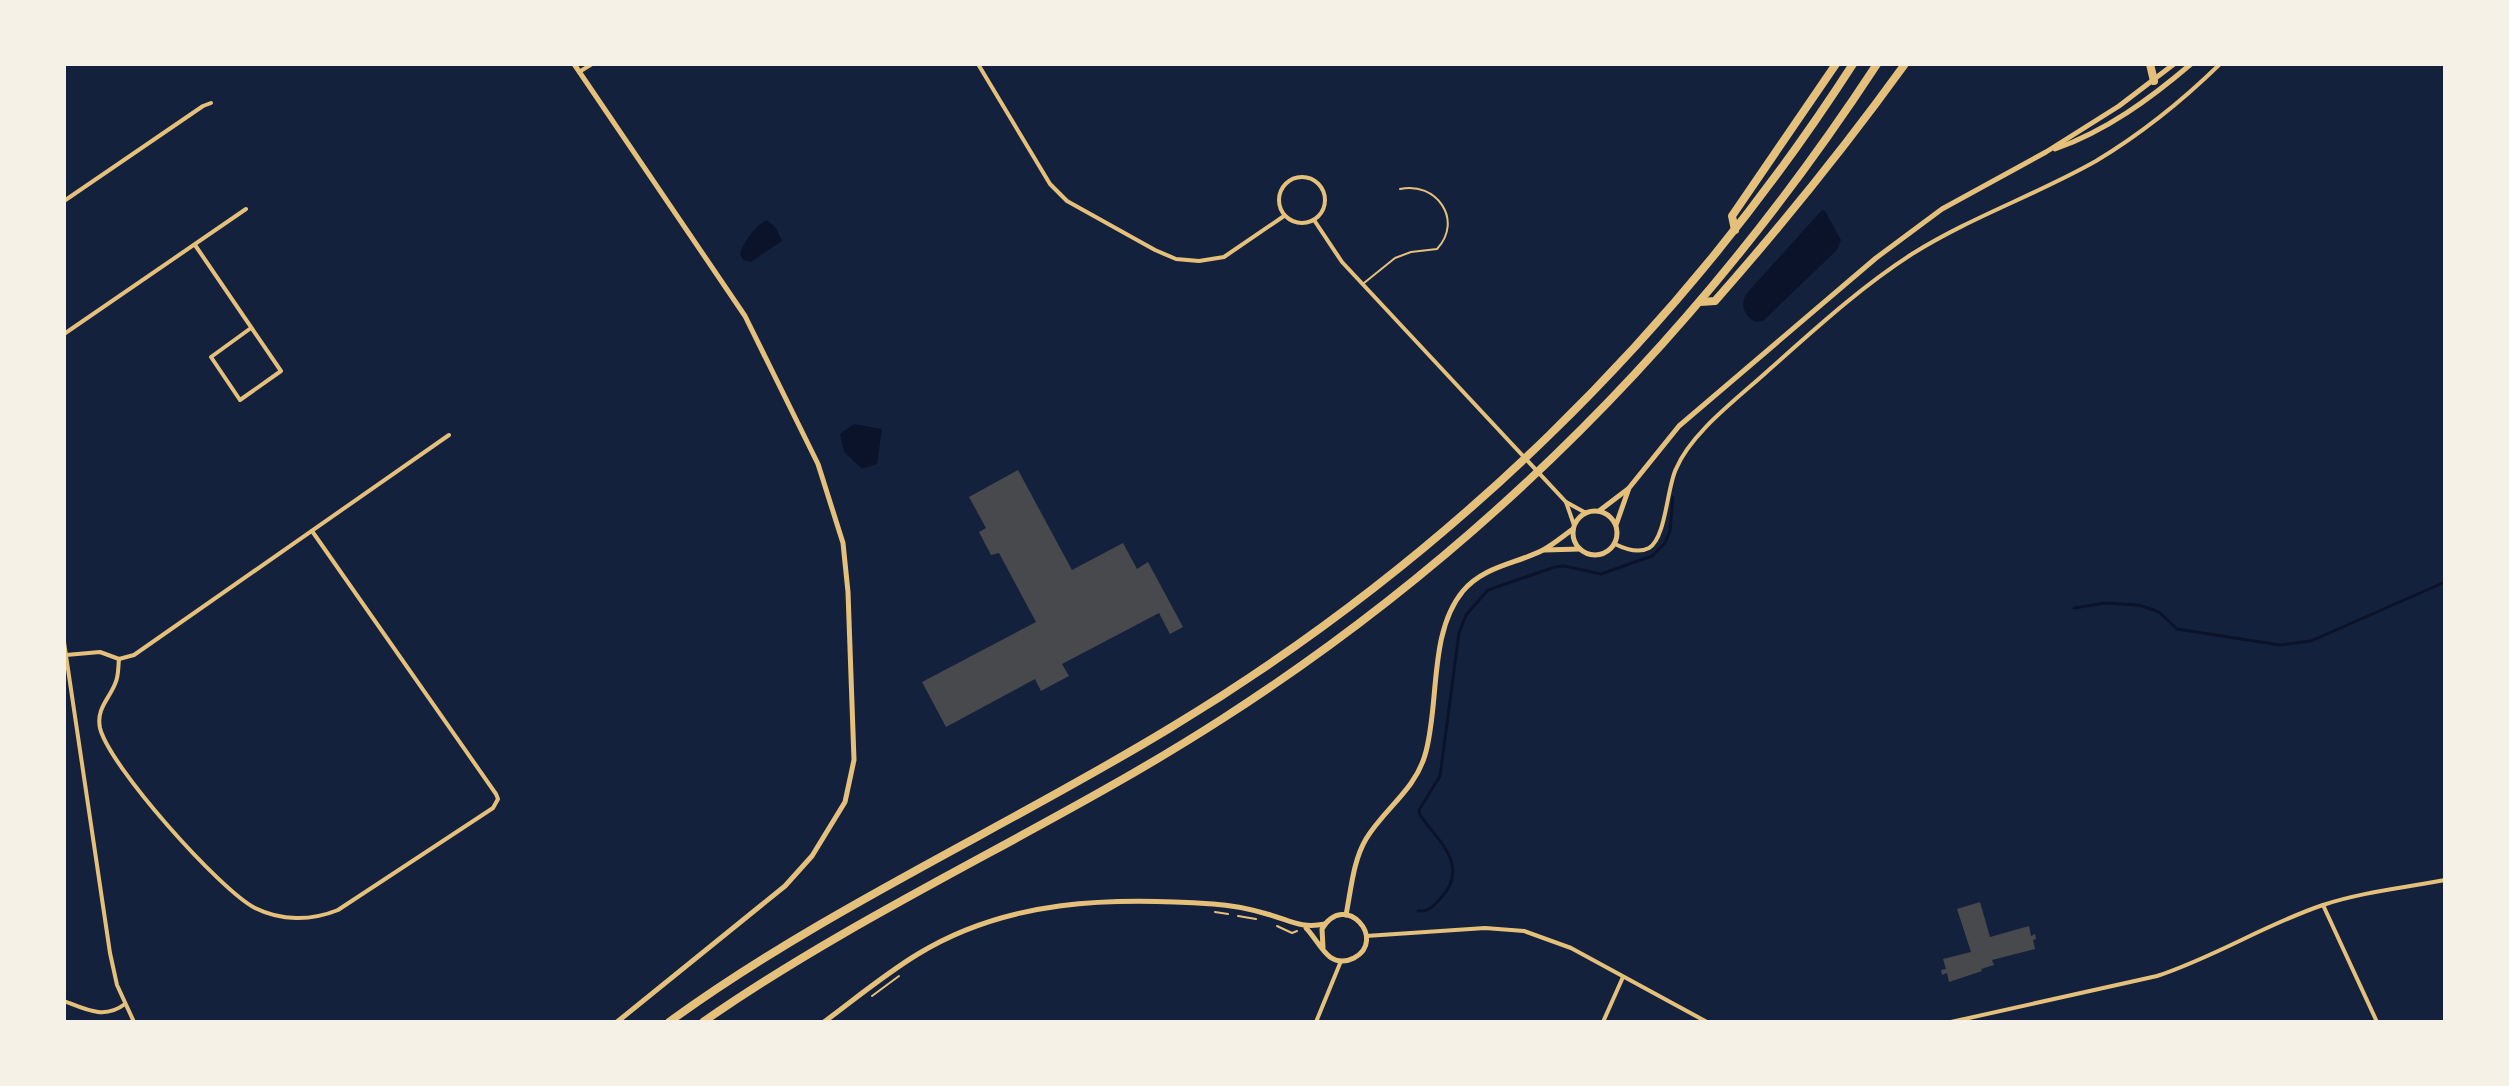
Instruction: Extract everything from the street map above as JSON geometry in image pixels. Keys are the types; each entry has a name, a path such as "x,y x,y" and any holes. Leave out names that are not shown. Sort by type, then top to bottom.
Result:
{"highway":[{"path":"1735,230 1732,216 1836,64"},
{"path":"669,1022 718,987 808,931 1169,729 1325,626 1432,541 1528,457 1649,333 1735,230 1790,157 1853,64"},
{"path":"703,1022 818,948 1221,720 1331,644 1443,557 1530,481 1624,387 1700,302 1786,196 1877,64"},
{"path":"1700,302 1715,301 1781,225 1843,149 1905,64"},
{"path":"2150,64 2154,81"}],"street":[{"path":"574,64 745,316 759,342 805,436 835,509 843,543 848,592 854,760 845,802 812,856 785,886 617,1022"},
{"path":"579,72 592,64"},
{"path":"978,64 1050,184 1067,201 1155,250 1176,259 1199,261 1224,257 1284,216"},
{"path":"1314,220 1342,262 1566,502 1586,513 1599,511 1629,488 1665,441 1694,412 1876,258 1942,209 2046,152 2154,81 2174,64"},
{"path":"2046,152 2077,141 2124,114 2161,90 2191,64"},
{"path":"1615,544 1627,550 1641,550 1649,548 1656,541 1677,465 1692,444 1771,369 1862,291 1913,254 1963,225 2117,148 2158,118 2220,64"},
{"path":"64,201 211,103"},
{"path":"1298,177 1309,178 1319,184 1325,199 1324,208 1314,220 1298,223 1284,216 1278,200 1281,189 1288,181 1298,177"},
{"path":"64,334 246,209"},
{"path":"195,245 281,371 240,400 211,357 251,328"},
{"path":"66,655 100,652 119,659 134,655 449,435"},
{"path":"1543,550 1580,549 1594,555 1602,554 1615,544 1616,525 1629,488"},
{"path":"1566,502 1574,527 1572,537 1580,549"},
{"path":"1599,511 1611,517 1616,525"},
{"path":"1346,915 1364,844 1411,786 1422,766 1444,631 1451,609 1469,585 1484,573 1543,550 1574,527 1586,513"},
{"path":"119,659 116,682 104,700 100,714 101,732 108,746 151,807 234,893 254,907 298,918 327,914 352,901 488,811 498,802 496,794 312,531"},
{"path":"64,642 110,953 117,985 134,1022"},
{"path":"1951,1022 2157,976 2189,966 2323,905 2353,896 2445,880"},
{"path":"824,1022 910,959 935,945 975,926 1027,910 1072,903 1142,901 1217,904 1267,914 1305,927 1325,924"},
{"path":"2323,905 2377,1022"},
{"path":"1305,927 1327,954 1341,961 1360,954 1366,942 1360,921 1346,915 1334,917 1325,924 1320,935 1323,948"},
{"path":"1366,936 1485,928 1524,931 1571,948 1707,1022"},
{"path":"1316,1022 1341,961"},
{"path":"1603,1022 1623,977"},
{"path":"64,1001 94,1013 117,1010 125,1004"}],"lane":[{"path":"1363,284 1395,258 1411,252 1437,249 1445,242 1448,219 1442,202 1432,194 1412,187 1400,189"}],"path":[{"path":"1203,911 1258,920"},
{"path":"1271,923 1292,933 1305,927"},
{"path":"867,999 903,973"}],"water":[{"path":"1822,210 1841,240 1837,250 1763,321 1755,322 1744,310 1746,294"},
{"path":"767,220 776,228 782,241 751,262 743,260 740,254 747,239"},
{"path":"854,424 882,429 877,464 862,469 844,452 840,434"}],"building":[{"path":"1018,470 1072,570 1123,543 1137,569 1148,562 1183,627 1170,634 1159,613 1062,664 1069,676 1041,691 1035,679 946,727 922,682 1036,622 999,553 991,555 979,532 986,528 969,497"},
{"path":"1980,902 1990,937 2029,926 2031,936 2035,934 2035,949 1992,960 1994,965 1949,982 1947,973 1942,975 1941,970 1946,969 1943,959 1971,952 1957,909"}],"waterway":[{"path":"1418,911 1428,910 1435,904 1449,887 1453,876 1449,855 1419,810 1440,776 1459,633 1466,615 1488,590 1555,567 1601,574 1652,556 1665,543 1670,531 1673,497"},
{"path":"2074,608 2105,603 2139,605 2159,612 2177,629 2280,645 2311,641 2445,582"}]}
